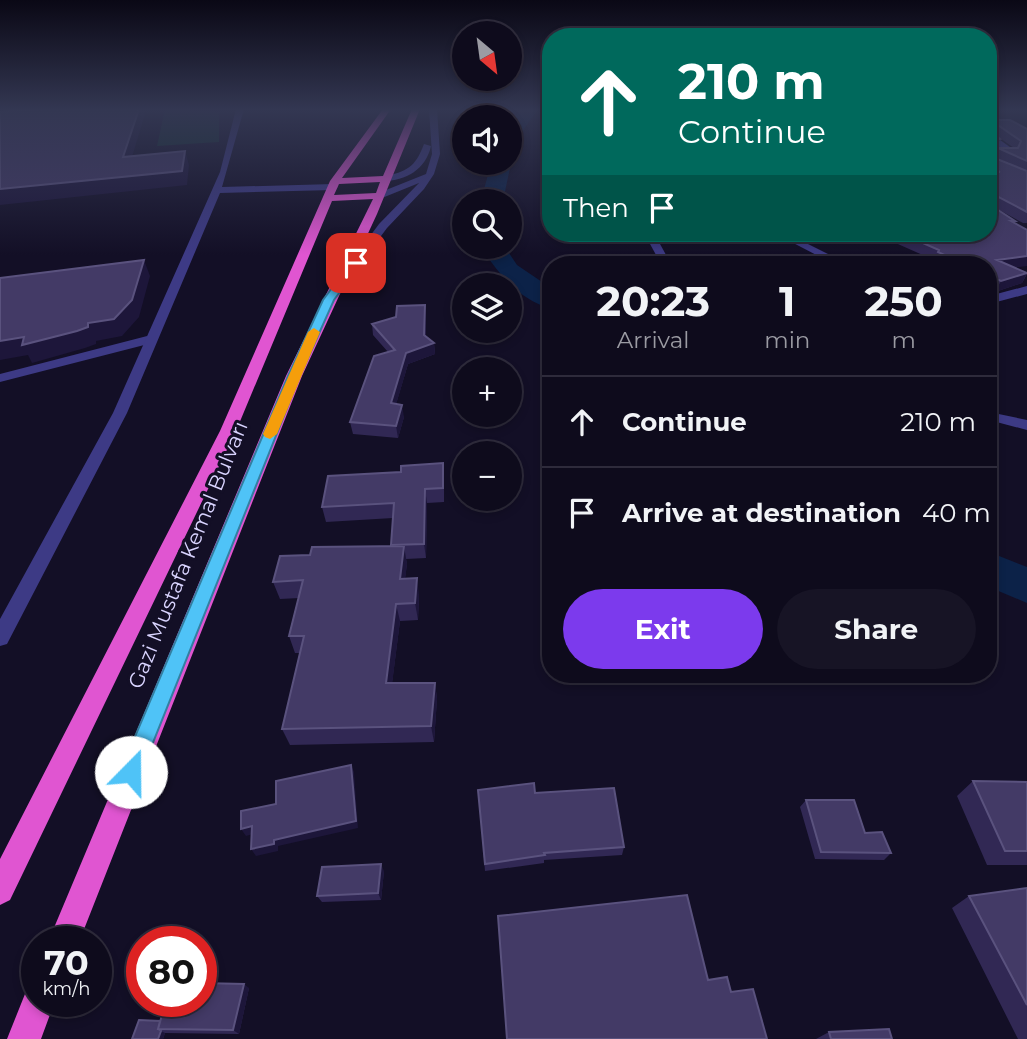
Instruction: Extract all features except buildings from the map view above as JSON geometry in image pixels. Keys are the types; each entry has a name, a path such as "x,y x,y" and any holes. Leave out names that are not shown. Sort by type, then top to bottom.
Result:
{"highway":[{"name":"Gazi Mustafa Kemal Bulvarı","path":"0,890 228,432 332,189 354,157"},
{"name":"Gazi Mustafa Kemal Bulvarı","path":"70,926 294,376 394,157"},
{"path":"332,189 382,187"},
{"path":"332,189 382,187"},
{"path":"24,1039 33,1017"}],"street":[{"path":"0,638 120,413 228,157"},
{"path":"382,187 408,174 423,163 424,157"},
{"path":"329,300 383,226 421,187 430,174 435,157"},
{"path":"382,187 401,189 430,174"},
{"path":"216,190 332,189"},
{"path":"797,242 824,256"},
{"path":"997,298 1027,290"},
{"path":"0,378 151,339"},
{"path":"997,418 1027,425"}],"waterway":[{"path":"495,189 498,175"},
{"path":"501,259 508,270 542,294"},
{"path":"997,572 1027,586"}],"slow traffic":[{"path":"270,434 314,332"}],"route":[{"path":"131,772 294,376 329,300 356,263"}]}
